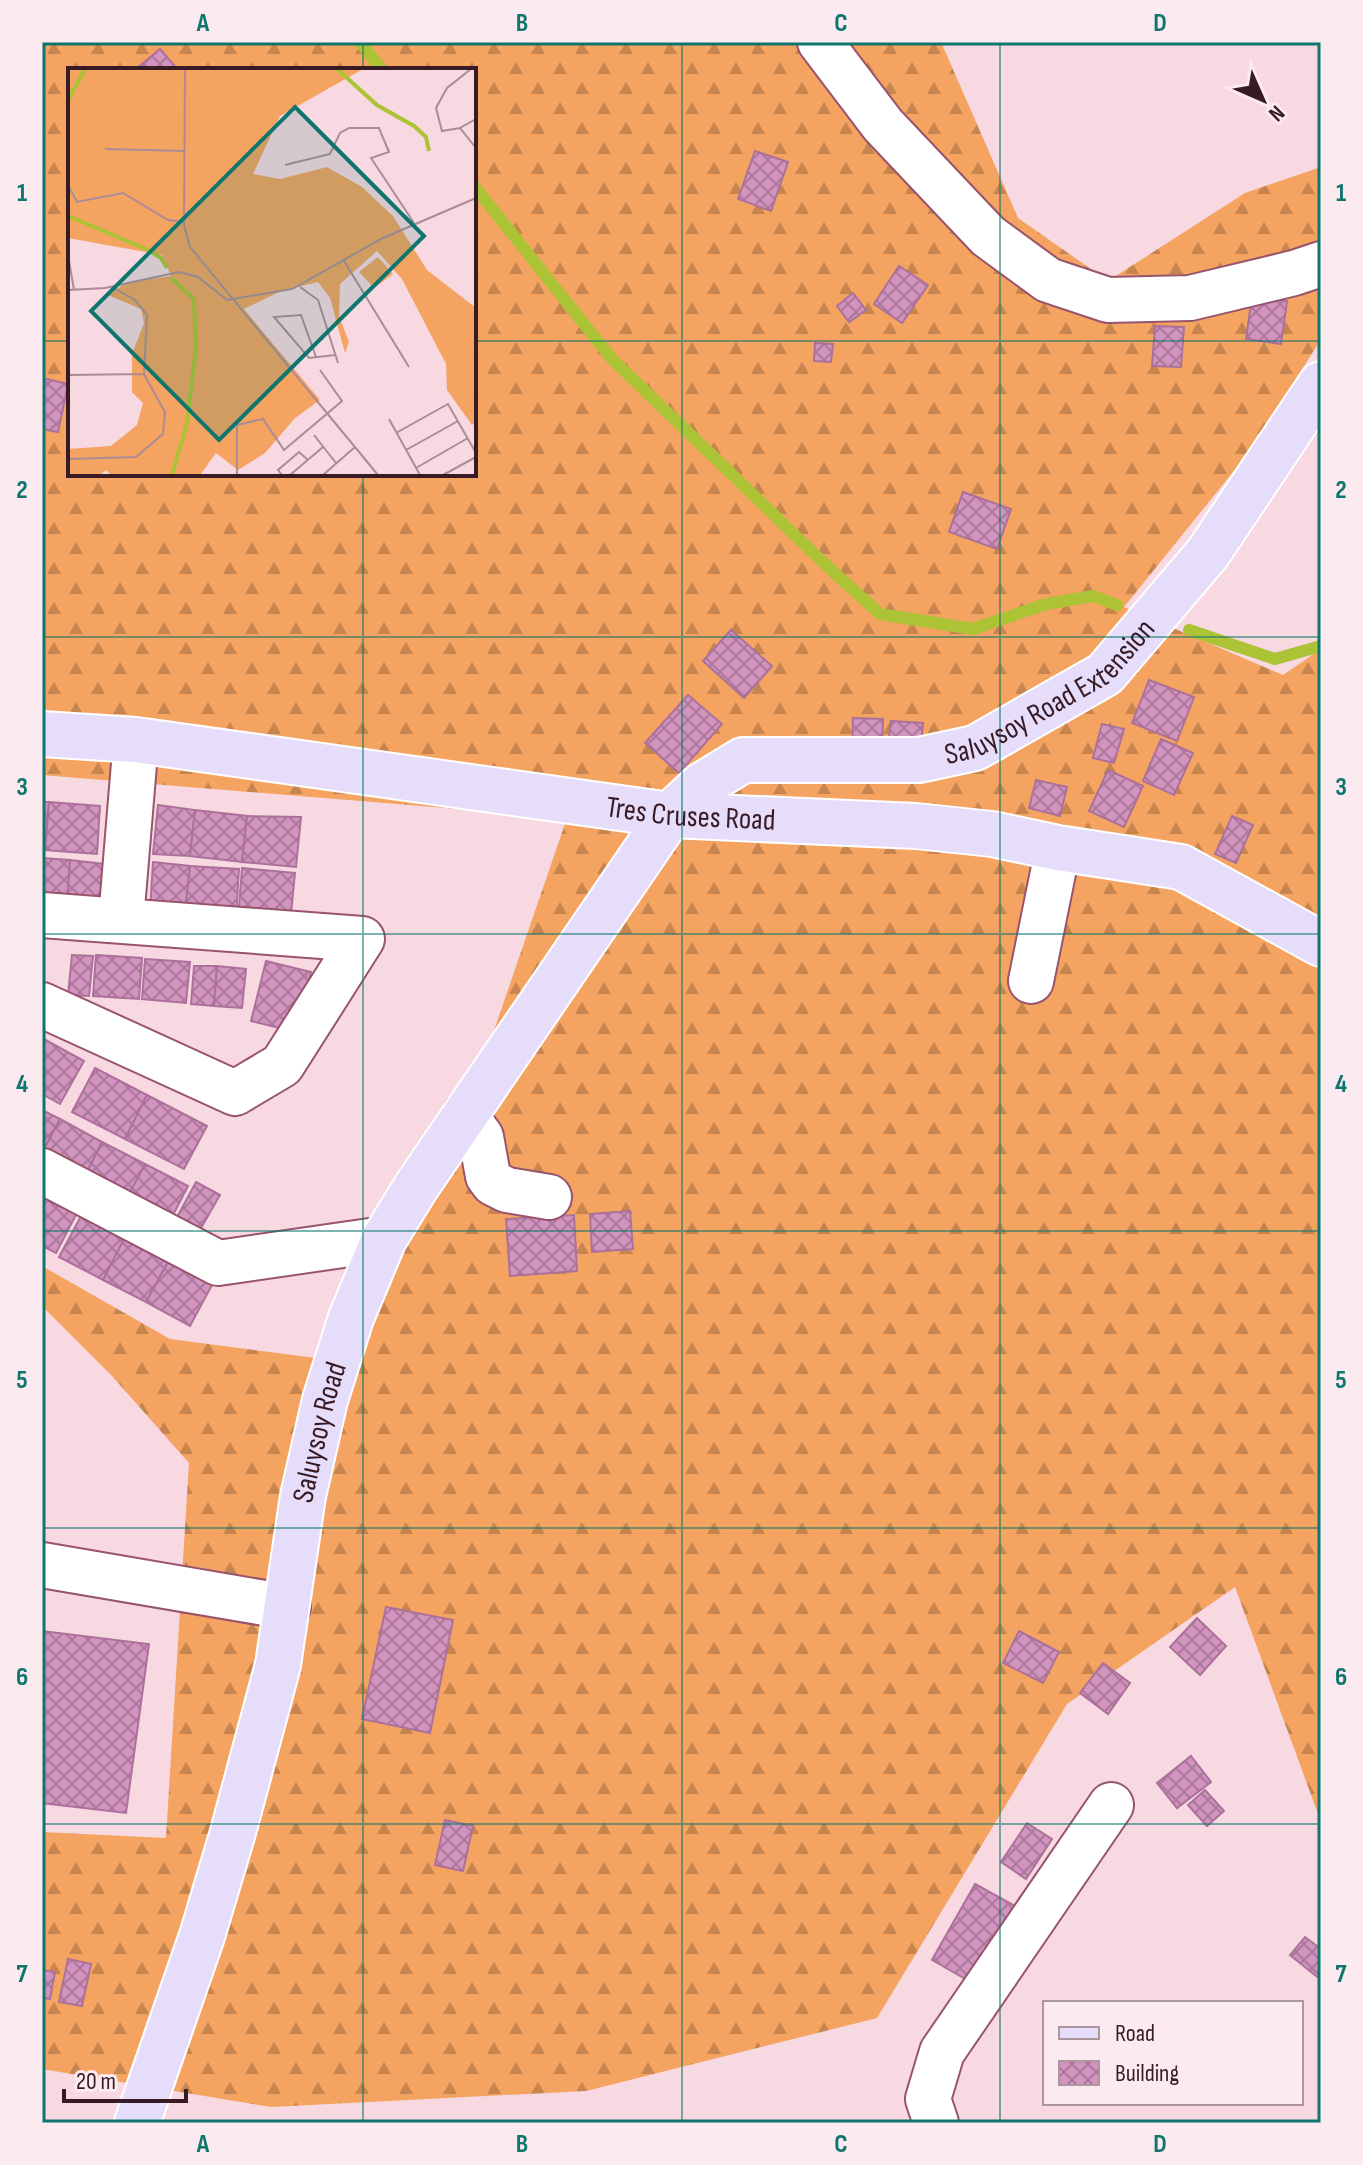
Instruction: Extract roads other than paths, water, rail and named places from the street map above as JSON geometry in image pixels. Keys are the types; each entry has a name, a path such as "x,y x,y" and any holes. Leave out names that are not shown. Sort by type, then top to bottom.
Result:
{"main road":[{"name":"Saluysoy Road Extension","path":"670,815 702,785 743,760 919,760 975,748 1105,674 1208,553 1321,384"},
{"name":"Tres Cruses Road","path":"42,734 136,740 670,815 916,826 992,834 1058,848 1181,867 1321,944"},
{"name":"Saluysoy Road","path":"137,2123 202,1936 278,1665 303,1496 325,1400 351,1318 384,1239 670,815"}],"street":[{"path":"820,42 883,125 988,236 1048,280 1108,300 1190,298 1321,264"},
{"path":"121,920 136,740"},
{"path":"1031,981 1058,848"},
{"path":"42,915 362,939 282,1065 235,1093 42,1005"},
{"path":"465,1115 481,1137 488,1176 493,1183 507,1190 549,1197"},
{"path":"42,1171 218,1263 384,1239"},
{"path":"42,1565 288,1607"},
{"path":"936,2123 928,2099 942,2052 1111,1805"}],"waterway":[{"path":"360,42 380,68"},
{"path":"476,189 612,359 880,614 973,629 1046,604 1093,596 1117,605"},
{"path":"1189,630 1275,659 1321,646"}]}
